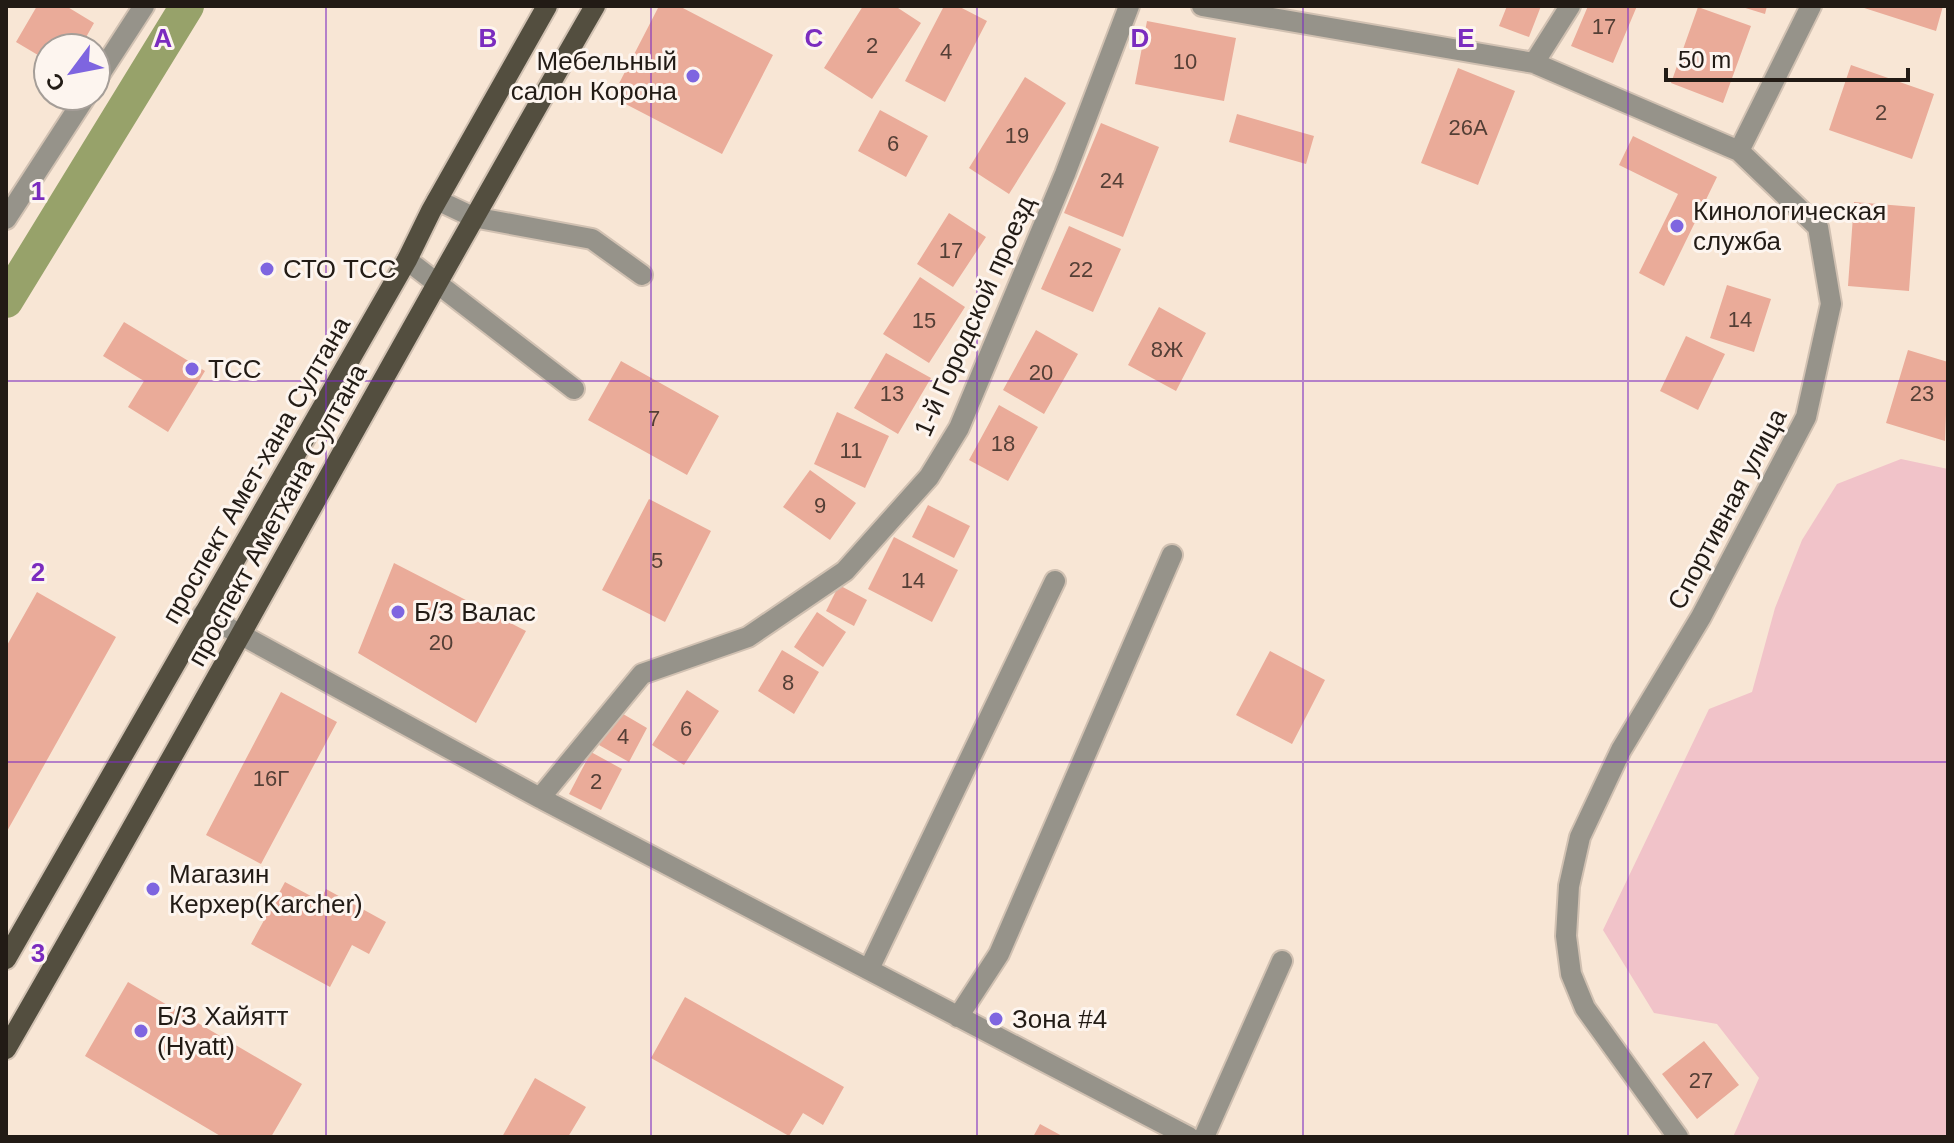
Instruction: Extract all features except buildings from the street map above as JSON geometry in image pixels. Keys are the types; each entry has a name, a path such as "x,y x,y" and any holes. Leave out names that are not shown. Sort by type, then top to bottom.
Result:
{"main road":[{"name":"проспект Амет-хана Султана","path":"6,959 407,260 437,200 547,6"},
{"name":"проспект Аметхана Султана","path":"6,1049 241,635 435,281 595,6"}],"street":[{"path":"112,55 144,6"},
{"name":"1-й Городской проезд","path":"540,798 642,674 748,637 845,571 929,477 959,428 1065,174 1129,6"},
{"name":"Спортивная улица","path":"1202,6 1283,13 1534,63 1739,151 1818,227 1831,304 1806,417 1701,617 1621,750 1586,825 1569,886 1566,936 1571,974 1585,1008 1678,1137"},
{"path":"1534,63 1570,6"},
{"path":"1739,151 1811,6"},
{"path":"6,219 76,112"},
{"path":"437,200 473,217 592,239 642,275"},
{"path":"407,260 574,389"},
{"path":"958,1017 999,954 1172,555"},
{"path":"869,969 1055,581"},
{"path":"203,614 540,798 1189,1137"},
{"path":"1204,1137 1282,961"}],"shaded area":[{"path":"1901,459 1948,469 1948,1137 1733,1137 1759,1078 1717,1024 1654,1013 1603,930 1709,709 1752,692 1775,608 1802,540 1837,484"}],"waterway":[{"path":"6,301 187,6"}],"place":[{"name":"Мебельный салон Корона","path":"693,76"},
{"name":"Кинологическая служба","path":"1677,226"},
{"name":"СТО ТСС","path":"267,269"},
{"name":"ТСС","path":"192,369"},
{"name":"Б/З Валас","path":"398,612"},
{"name":"Магазин Керхер(Karcher)","path":"153,889"},
{"name":"Зона #4","path":"996,1019"},
{"name":"Б/З Хайятт (Hyatt)","path":"141,1031"}]}
